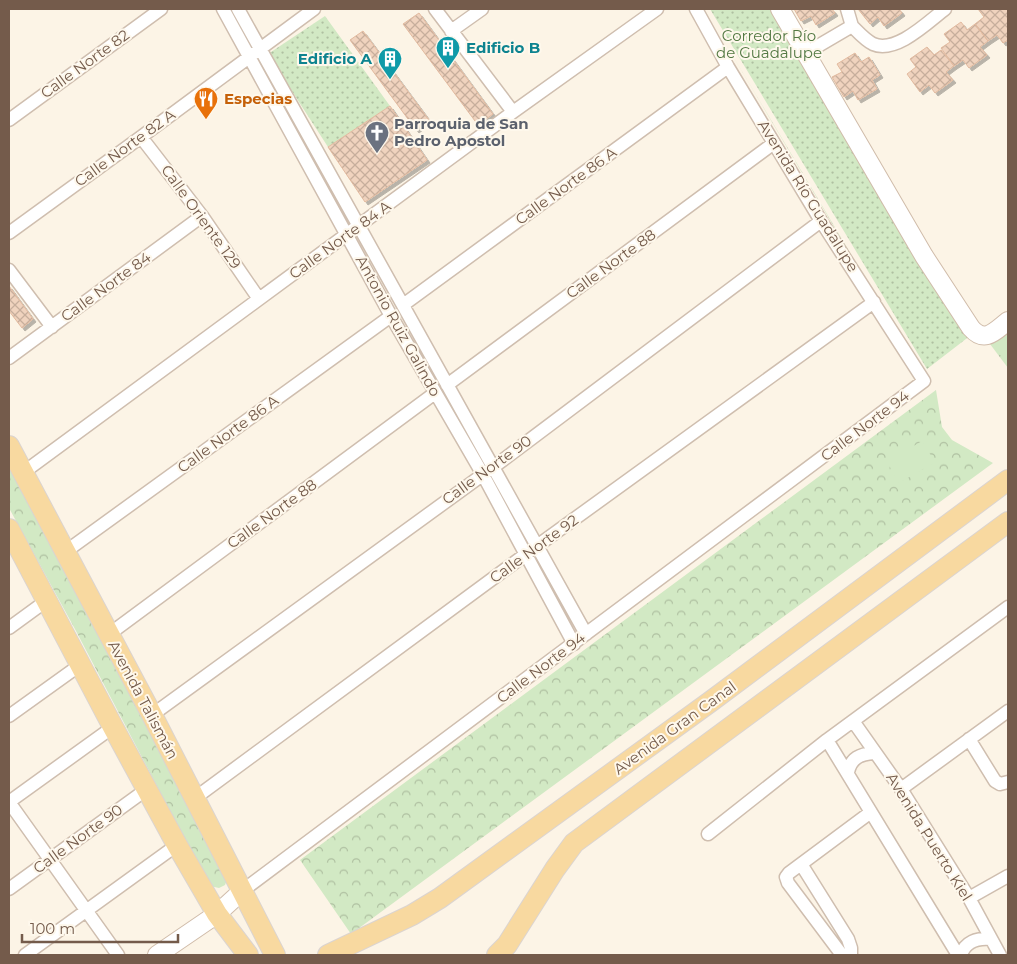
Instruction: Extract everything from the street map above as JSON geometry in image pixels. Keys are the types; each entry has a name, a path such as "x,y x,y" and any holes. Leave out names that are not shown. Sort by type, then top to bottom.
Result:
{"main road":[{"name":"Avenida Talismán","path":"9,446 152,715 276,955"},
{"name":"Avenida Gran Canal","path":"328,955 412,915 440,898 725,691 1008,480"},
{"path":"498,955 574,843 1008,522"},
{"path":"10,534 177,845 217,914 248,955"}],"street":[{"name":"Calle Norte 82","path":"9,120 161,9"},
{"name":"Antonio Ruiz Galindo","path":"223,9 254,52 359,227 586,634"},
{"name":"Antonio Ruiz Galindo","path":"238,9 254,52 347,236 435,394 482,473 574,644"},
{"name":"Calle Norte 82 A","path":"9,232 142,137 314,9"},
{"path":"435,9 513,112"},
{"path":"452,31 482,9"},
{"name":"Calle Norte 84 A","path":"24,472 656,9"},
{"name":"Avenida Río Guadalupe","path":"696,9 728,68 821,221 924,381"},
{"path":"780,9 924,256 971,328 980,336 990,335 1008,321"},
{"path":"847,9 852,26 865,39 875,45 892,45 905,39 945,9"},
{"path":"806,53 852,26"},
{"name":"Calle Norte 86 A","path":"403,306 728,68"},
{"name":"Calle Oriente 129","path":"142,137 202,216 259,299"},
{"name":"Calle Norte 88","path":"447,385 774,143"},
{"name":"Calle Norte 84","path":"9,358 202,216"},
{"name":"Calle Norte 90","path":"152,715 493,466 821,221"},
{"path":"9,270 52,327"},
{"name":"Calle Norte 92","path":"195,798 526,554 874,302"},
{"name":"Calle Norte 86 A","path":"65,552 391,316"},
{"name":"Calle Norte 94","path":"157,955 217,914 242,891 924,381"},
{"name":"Calle Norte 88","path":"108,635 435,394"},
{"path":"9,628 46,601"},
{"path":"708,834 827,740 1008,608"},
{"path":"9,716 80,665"},
{"path":"901,789 1008,711"},
{"name":"Avenida Puerto Kiel","path":"853,722 901,789 969,898 1000,955"},
{"path":"113,727 9,802 118,955"},
{"path":"969,739 995,781 1000,784 1008,782"},
{"path":"827,740 959,955 969,943 979,938 990,939"},
{"path":"848,772 850,766 859,756 874,753"},
{"name":"Calle Norte 90","path":"9,889 147,789"},
{"path":"842,955 786,880 788,873 871,812"},
{"path":"26,955 177,845"},
{"path":"801,864 848,938 851,955"},
{"path":"969,898 1008,876"}],"green space":[{"path":"705,9 927,382 926,382"},
{"name":"Corredor Río de Guadalupe","path":"710,9 784,9 975,332 927,369"},
{"path":"325,16 390,106 328,147 268,54"},
{"path":"1008,331 1008,368 990,344"},
{"path":"936,390 942,427 952,440 993,463 351,934 300,860"},
{"path":"922,441 935,462 899,483 887,462"},
{"path":"9,463 224,871 227,880 225,885 219,888 210,886 188,849 76,631 9,508"}],"building":[{"path":"794,9 832,9 835,13 816,25 811,16 801,21"},
{"path":"858,9 899,9 902,13 884,26 878,17 870,24"},
{"path":"978,9 1008,9 1008,40 1003,43 997,35 988,41 975,24 984,17"},
{"name":"Edificio B","path":"419,13 493,114 478,125 403,24"},
{"path":"961,22 967,30 975,24 988,41 980,47 987,55 969,68 963,60 954,66 941,48 950,42 944,34"},
{"name":"Edificio A","path":"363,31 429,120 416,130 350,40"},
{"path":"927,47 934,55 941,50 954,66 946,72 953,80 935,93 929,85 920,92 907,74 916,67 910,59"},
{"path":"855,53 861,62 869,57 880,75 872,80 877,89 858,100 853,91 844,97 832,77 842,72 837,64"},
{"name":"Parroquia de San Pedro Apostol","path":"390,106 427,160 365,202 328,147"},
{"path":"9,286 33,319 22,328 9,311"}],"place":[{"name":"Edificio B","path":"448,69"},
{"name":"Edificio A","path":"390,80"},
{"name":"Especias","path":"206,120"},
{"name":"Parroquia de San Pedro Apostol","path":"377,154"}]}
